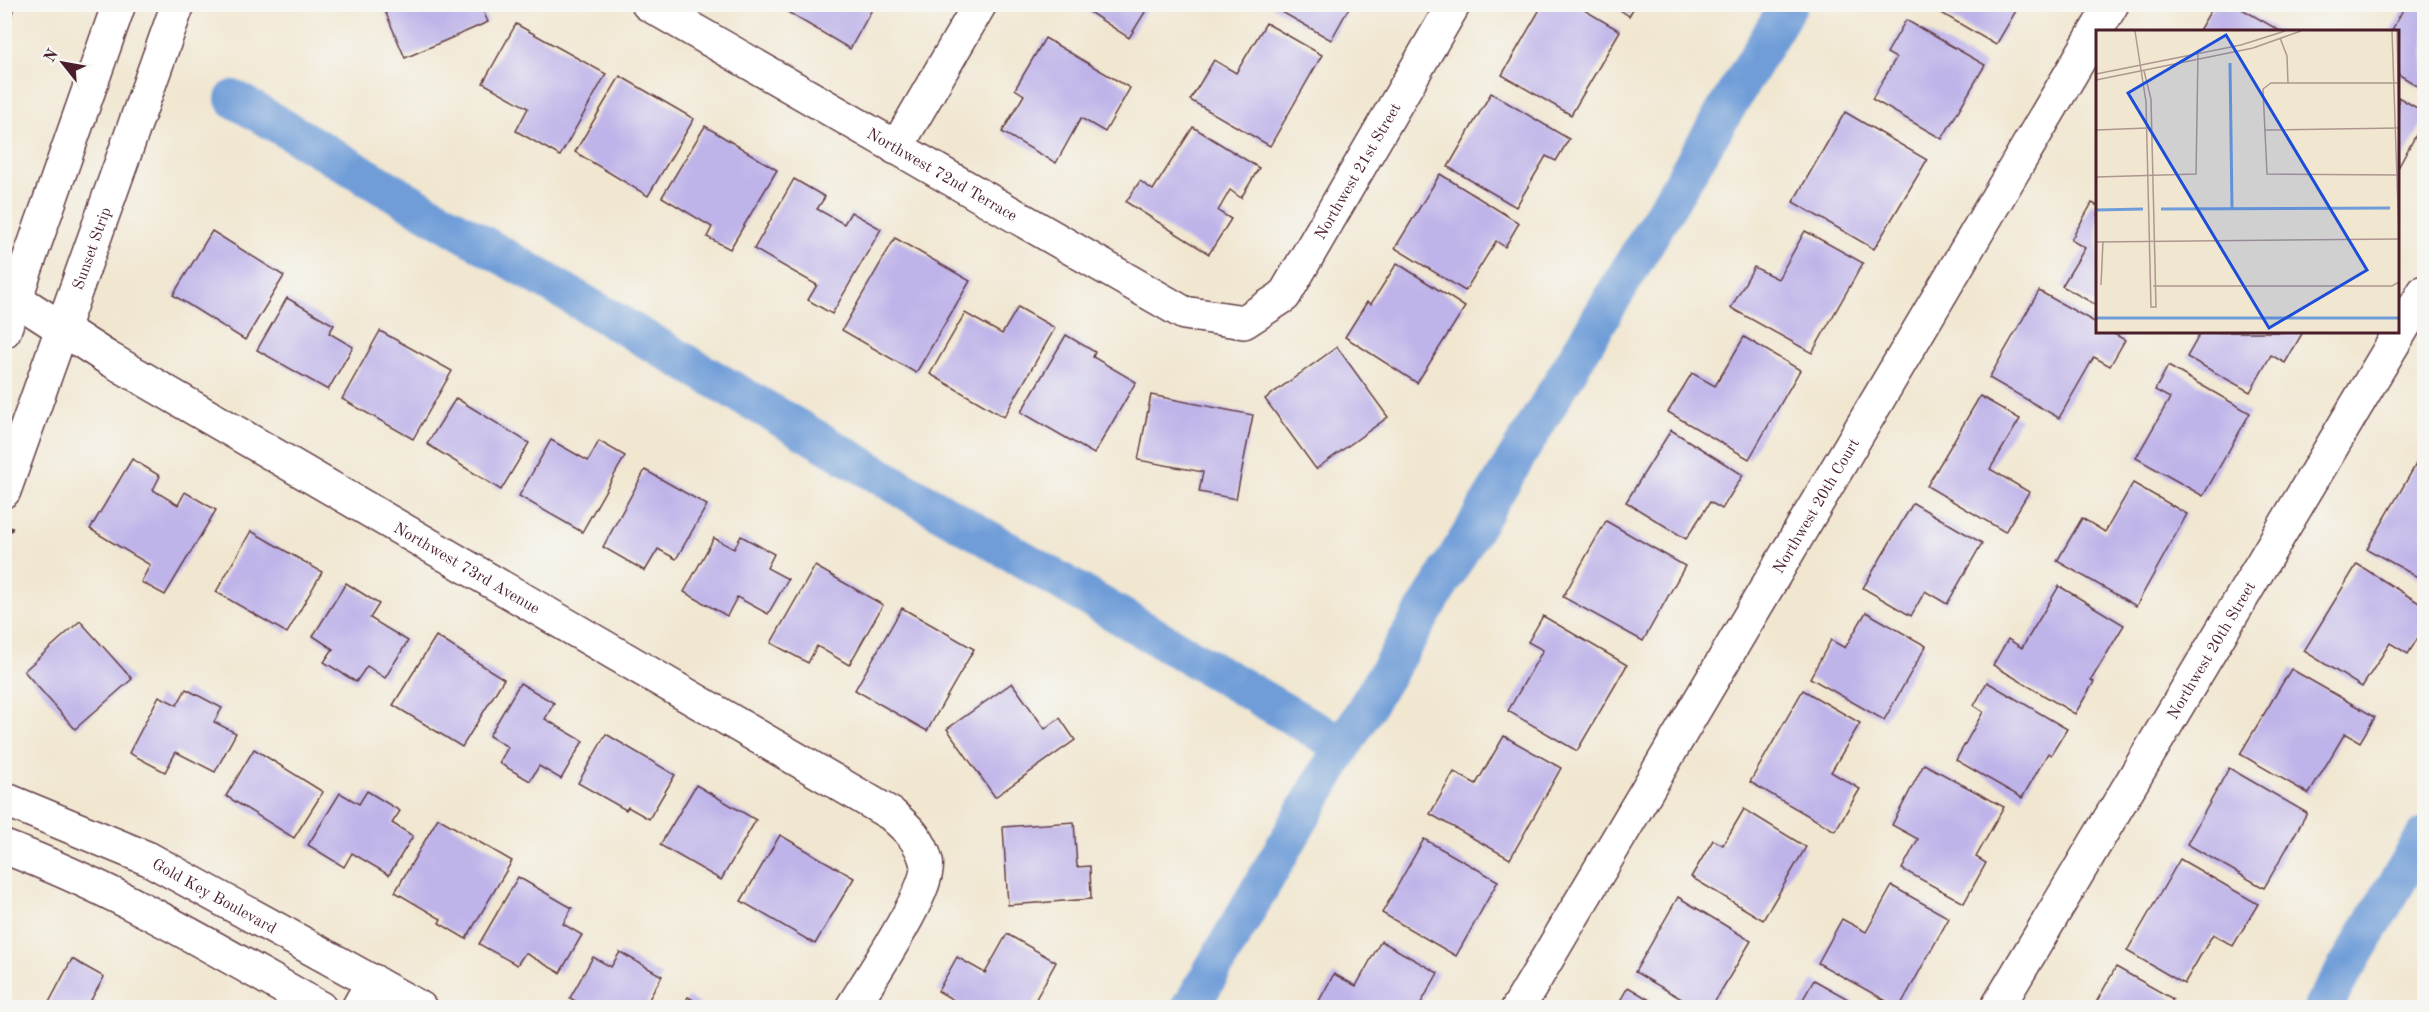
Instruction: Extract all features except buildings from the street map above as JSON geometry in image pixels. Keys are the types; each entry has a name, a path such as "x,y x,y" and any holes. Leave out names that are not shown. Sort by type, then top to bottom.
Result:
{"street":[{"path":"4,331 119,4"},
{"name":"Sunset Strip","path":"4,491 178,4"},
{"name":"Northwest 72nd Terrace","path":"648,4 1184,313 1244,322"},
{"path":"896,148 980,4"},
{"name":"Northwest 21st Street","path":"1244,322 1284,296 1454,4"},
{"name":"Northwest 20th Court","path":"2097,30 2112,4"},
{"name":"Northwest 20th Court","path":"1518,1008 2096,31"},
{"name":"Northwest 20th Street","path":"1997,1008 2424,292"},
{"name":"Northwest 73rd Avenue","path":"16,298 106,357 891,813 916,837 927,863 916,903 852,1008"},
{"name":"Gold Key Boulevard","path":"4,799 149,859 366,994 420,1008"},
{"path":"4,847 43,862 152,914 320,1008"}],"waterway":[{"path":"1190,1008 1343,746 1789,4"},
{"path":"234,99 1343,746"},
{"path":"2322,1008 2424,837"}]}
